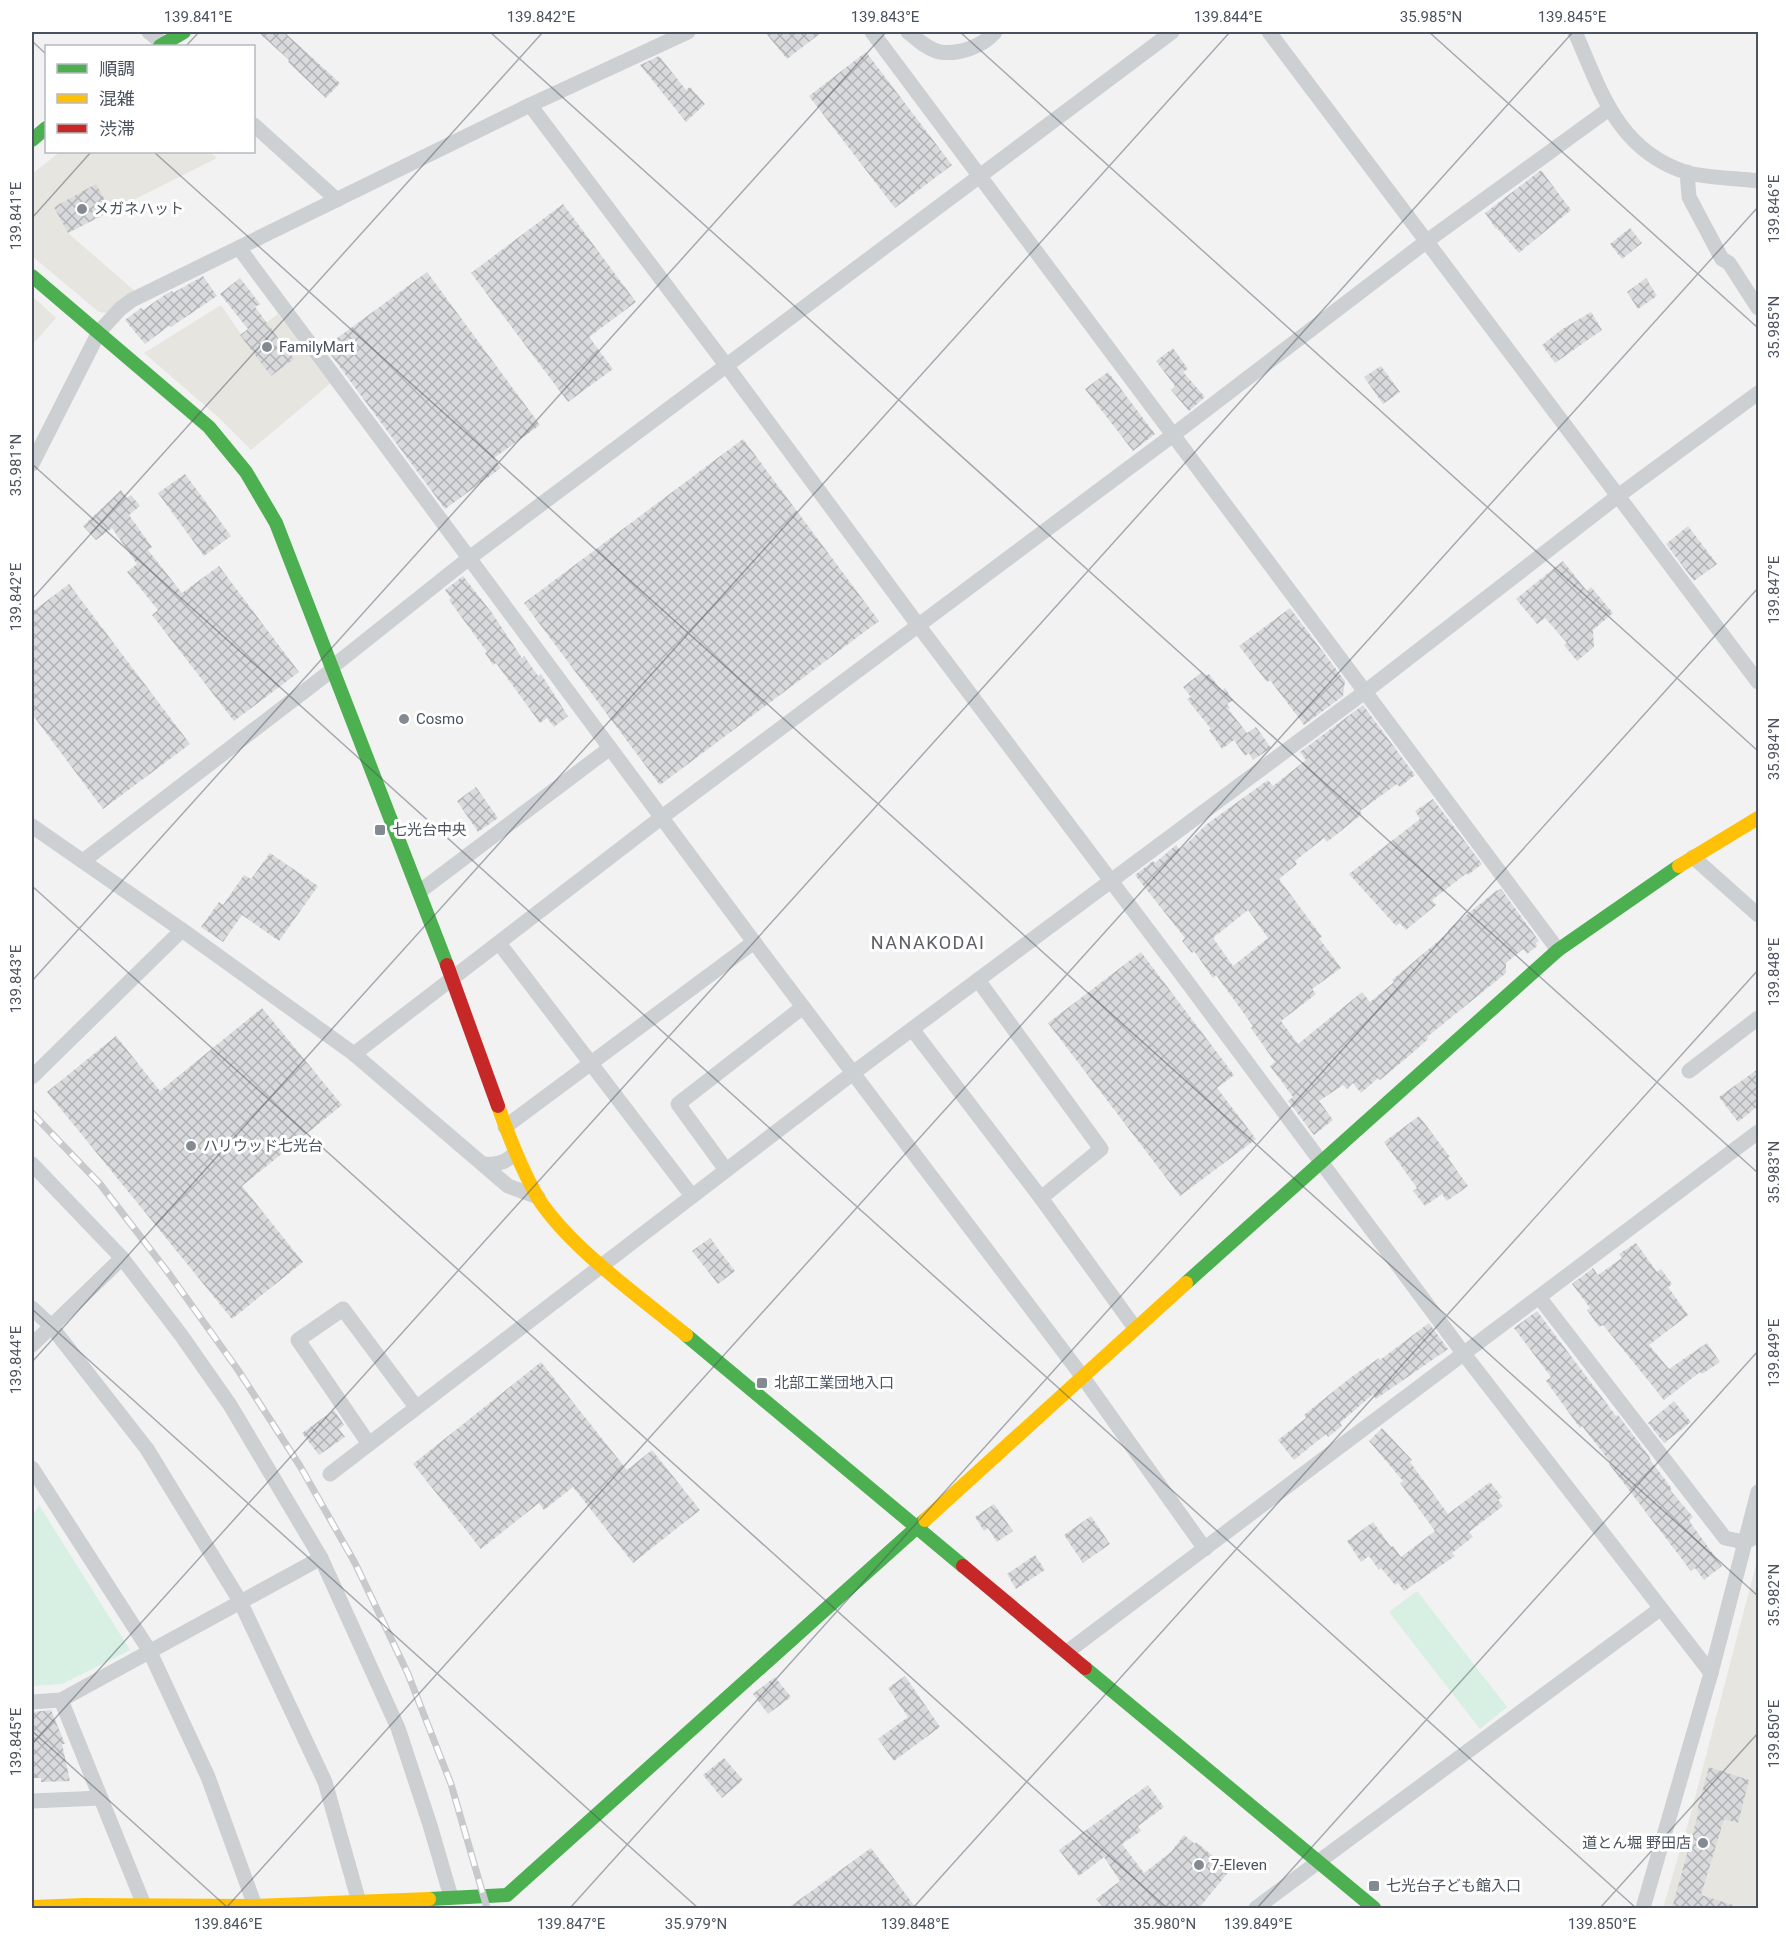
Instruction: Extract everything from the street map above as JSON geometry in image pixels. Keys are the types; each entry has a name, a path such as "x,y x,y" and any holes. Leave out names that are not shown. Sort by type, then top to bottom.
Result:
{"street":[{"path":"150,32 162,45"},
{"path":"164,45 184,32"},
{"path":"32,464 99,332 120,309 132,300 530,105 688,32"},
{"path":"872,32 1558,950"},
{"path":"908,32 920,42 939,52 962,51 988,40 995,32"},
{"path":"83,861 332,669 468,559 1172,32"},
{"path":"1269,32 1758,682"},
{"path":"1575,32 1609,110 1641,150 1687,172 1758,181"},
{"path":"530,105 1464,1354 1711,1672"},
{"path":"354,1054 662,817 1173,435 1427,241 1609,110"},
{"path":"255,126 337,200"},
{"path":"32,141 45,129"},
{"path":"1687,172 1689,197 1722,259 1729,263 1758,308"},
{"path":"239,248 754,942 1082,1376 1205,1549"},
{"path":"32,276 208,427 232,451 262,494 276,523 419,892 515,1153 538,1197 553,1218 602,1265 1374,1908"},
{"path":"330,1474 853,1073 1366,691 1618,496 1758,393"},
{"path":"419,892 610,748"},
{"path":"32,1907 255,1906 485,1897 507,1894 918,1527 1321,1160 1558,950 1693,857 1758,818"},
{"path":"32,826 182,930 354,1054 508,1186 538,1197"},
{"path":"1693,857 1758,915"},
{"path":"32,1077 182,930"},
{"path":"505,1126 754,942"},
{"path":"499,943 692,1196"},
{"path":"978,980 1101,1149 1041,1197"},
{"path":"726,1170 678,1104 803,1007"},
{"path":"1689,1071 1758,1018"},
{"path":"912,1029 1041,1197 1135,1328"},
{"path":"1067,1652 1758,1132"},
{"path":"483,1164 496,1164 510,1159 515,1153"},
{"path":"32,1164 122,1258 181,1335 230,1406 321,1558 398,1728 451,1897"},
{"path":"32,1344 122,1258"},
{"path":"1539,1298 1725,1538 1744,1542 1758,1536"},
{"path":"32,1308 51,1326 147,1449 240,1602 325,1782 359,1902"},
{"path":"369,1444 298,1340 343,1309 416,1407"},
{"path":"34,1478 149,1650 208,1777 255,1906"},
{"path":"1642,1908 1711,1672 1758,1492"},
{"path":"32,1702 62,1700 149,1650 321,1558"},
{"path":"1256,1908 1320,1863 1660,1609"},
{"path":"62,1700 144,1905"},
{"path":"32,1801 100,1798"}],"shaded area":[{"path":"59,153 210,153 217,158 68,233 136,292 106,313 99,312 32,256 32,174"},
{"path":"32,296 56,318 32,345"},
{"path":"221,305 244,339 278,314 331,383 251,450 217,416 144,353"},
{"path":"1758,1557 1758,1908 1663,1908 1691,1813"}],"green space":[{"path":"39,1505 130,1650 62,1684 32,1686 32,1518"},
{"path":"1417,1591 1507,1707 1480,1729 1389,1612"}],"building":[{"path":"258,32 284,32 340,83 326,98"},
{"path":"765,32 822,32 787,59"},
{"path":"866,52 952,165 895,208 809,96"},
{"path":"659,56 686,90 690,87 705,104 686,122 640,65"},
{"path":"1541,170 1571,210 1519,253 1496,229 1485,213"},
{"name":"メガネハット","path":"96,184 111,211 68,233 54,207"},
{"path":"563,204 636,302 589,337 613,369 568,402 471,273"},
{"path":"1630,228 1642,243 1622,259 1610,244"},
{"path":"427,272 540,425 494,458 501,468 445,509 325,347"},
{"path":"203,276 217,296 171,327 170,325 145,344 125,320 141,308 143,310 166,294 172,291 173,293"},
{"path":"240,278 260,304 255,307 294,359 271,376 240,335 248,329 220,294"},
{"path":"1646,278 1657,296 1638,309 1627,292"},
{"path":"1591,312 1602,330 1555,363 1542,345 1561,330"},
{"path":"1173,348 1188,369 1183,372 1205,397 1189,411 1171,390 1175,386 1156,361"},
{"path":"1381,366 1400,392 1383,404 1364,377"},
{"path":"1108,372 1155,434 1133,451 1085,389"},
{"path":"743,439 879,621 660,785 524,603"},
{"path":"185,474 231,536 204,556 158,493"},
{"path":"121,490 127,498 131,495 140,506 129,515 152,547 148,550 182,593 219,566 299,672 234,721 152,615 158,610 127,572 137,564 112,528 96,540 83,526"},
{"path":"1688,526 1717,564 1694,581 1666,544"},
{"path":"1563,561 1587,591 1591,587 1613,613 1593,630 1594,647 1577,661 1564,645 1567,643 1545,618 1537,624 1516,599"},
{"path":"463,576 492,613 522,658 524,656 538,676 541,674 568,716 554,727 547,718 540,723 496,663 493,665 485,653 487,652 449,600 451,598 445,590"},
{"path":"69,584 190,744 103,809 32,714 32,612"},
{"path":"1290,608 1345,681 1343,696 1304,725 1270,680 1267,682 1239,646"},
{"path":"1201,673 1205,677 1209,674 1222,691 1225,688 1233,700 1227,704 1230,708 1228,709 1247,733 1256,727 1271,748 1253,760 1249,753 1245,756 1234,740 1222,749 1209,730 1211,729 1187,699 1191,697 1183,687"},
{"path":"1363,705 1415,775 1400,787 1397,784 1360,811 1362,814 1327,842 1324,838 1295,861 1297,864 1279,879 1322,937 1319,938 1341,968 1312,989 1316,994 1281,1021 1298,1044 1362,992 1370,1002 1394,982 1392,980 1449,932 1448,930 1496,891 1501,889 1539,941 1536,943 1537,946 1527,954 1523,949 1506,963 1506,973 1427,1037 1428,1039 1380,1080 1378,1078 1361,1093 1353,1083 1347,1089 1343,1085 1319,1101 1333,1120 1314,1135 1288,1101 1293,1097 1270,1066 1275,1062 1251,1028 1253,1026 1216,975 1213,978 1194,951 1192,953 1182,941 1185,938 1135,875 1153,861 1155,863 1176,845 1180,850 1207,824 1268,780 1273,786 1306,760 1300,752","holes":["1248,910 1268,938 1233,966 1213,938"]},
{"path":"476,787 498,818 478,832 457,801"},
{"path":"1433,799 1482,864 1432,900 1436,905 1406,930 1400,923 1396,926 1349,874 1420,819 1415,811"},
{"path":"270,853 318,886 279,941 242,915 223,942 201,927 219,902 223,905 244,875 251,879"},
{"path":"1141,952 1234,1075 1217,1088 1256,1139 1180,1196 1048,1023"},
{"name":"ハリウッド七光台","path":"262,1008 342,1105 242,1186 303,1262 232,1319 47,1092 116,1036 160,1091"},
{"path":"1758,1069 1758,1106 1738,1122 1719,1097"},
{"path":"1419,1116 1450,1157 1448,1158 1468,1186 1447,1201 1442,1194 1425,1206 1413,1191 1417,1188 1384,1142"},
{"path":"710,1238 735,1271 718,1284 692,1251"},
{"path":"1636,1243 1657,1272 1661,1269 1672,1284 1668,1287 1688,1315 1649,1345 1669,1369 1707,1343 1720,1362 1702,1374 1700,1372 1664,1400 1603,1325 1599,1327 1587,1310 1590,1308 1572,1284 1593,1268 1598,1275 1622,1258 1619,1254"},
{"path":"1537,1311 1649,1456 1672,1489 1670,1490 1693,1517 1689,1521 1722,1566 1704,1580 1695,1568 1691,1571 1609,1464 1611,1463 1582,1426 1580,1428 1546,1381 1551,1377 1514,1328"},
{"path":"1429,1323 1448,1349 1376,1399 1373,1394 1340,1423 1342,1426 1328,1437 1326,1434 1294,1460 1278,1440 1306,1418 1304,1415 1350,1378 1379,1358 1380,1360"},
{"path":"541,1362 627,1470 652,1450 700,1510 633,1563 573,1487 544,1510 539,1503 481,1549 413,1464"},
{"path":"1674,1401 1691,1422 1664,1443 1648,1423"},
{"path":"334,1410 344,1425 339,1429 345,1437 319,1455 302,1433"},
{"path":"1382,1428 1412,1460 1410,1462 1448,1514 1490,1482 1502,1497 1498,1500 1503,1506 1469,1532 1473,1537 1452,1553 1455,1556 1404,1591 1398,1583 1395,1585 1381,1568 1379,1570 1369,1556 1361,1562 1347,1541 1373,1522 1401,1557 1435,1531 1400,1483 1403,1481 1369,1441"},
{"path":"994,1504 1013,1531 997,1542 988,1528 984,1531 975,1517"},
{"path":"1091,1516 1110,1544 1083,1563 1064,1535"},
{"path":"1035,1555 1045,1570 1016,1589 1007,1574"},
{"path":"905,1676 940,1727 894,1761 878,1739 908,1717 888,1688"},
{"path":"775,1677 791,1697 768,1714 753,1694"},
{"path":"51,1710 65,1744 62,1744 70,1781 41,1782 41,1778 32,1778 32,1712"},
{"path":"724,1758 743,1780 722,1798 703,1775"},
{"path":"1709,1767 1749,1780 1738,1823 1724,1819 1701,1895 1733,1905 1732,1908 1672,1908 1699,1811 1697,1811"},
{"path":"1148,1785 1164,1807 1138,1826 1141,1831 1122,1844 1144,1873 1171,1852 1184,1835 1230,1870 1199,1908 1104,1908 1096,1899 1120,1881 1104,1857 1079,1876 1059,1850"},
{"path":"871,1848 916,1908 788,1908"}],"railway":[{"path":"32,1113 100,1184 170,1275 238,1370 300,1466 355,1563 408,1674 451,1784 487,1908"}],"traffic: fast":[{"path":"162,45 184,32"},
{"path":"32,140 45,129"},
{"path":"32,276 209,427 246,472 276,523 447,965"},
{"path":"1186,1283 1558,950 1679,866"},
{"path":"686,1335 963,1566"},
{"path":"429,1899 507,1895 925,1520"},
{"path":"1085,1668 1374,1908"}],"traffic: slow":[{"path":"1679,866 1758,818"},
{"path":"498,1106 526,1176 551,1216 606,1271 686,1335"},
{"path":"925,1520 1186,1283"},
{"path":"32,1907 255,1906 429,1899"}],"traffic: jam":[{"path":"447,965 498,1106"},
{"path":"963,1566 1085,1668"}],"place":[{"name":"メガネハット","path":"82,209"},
{"name":"FamilyMart","path":"267,347"},
{"name":"Cosmo","path":"404,719"},
{"name":"七光台中央","path":"380,830"},
{"name":"ハリウッド七光台","path":"191,1146"},
{"name":"北部工業団地入口","path":"762,1383"},
{"name":"道とん堀 野田店","path":"1703,1843"},
{"name":"7-Eleven","path":"1199,1865"},
{"name":"七光台子ども館入口","path":"1374,1886"}],"district":[{"name":"NANAKODAI","path":"928,942"}]}
